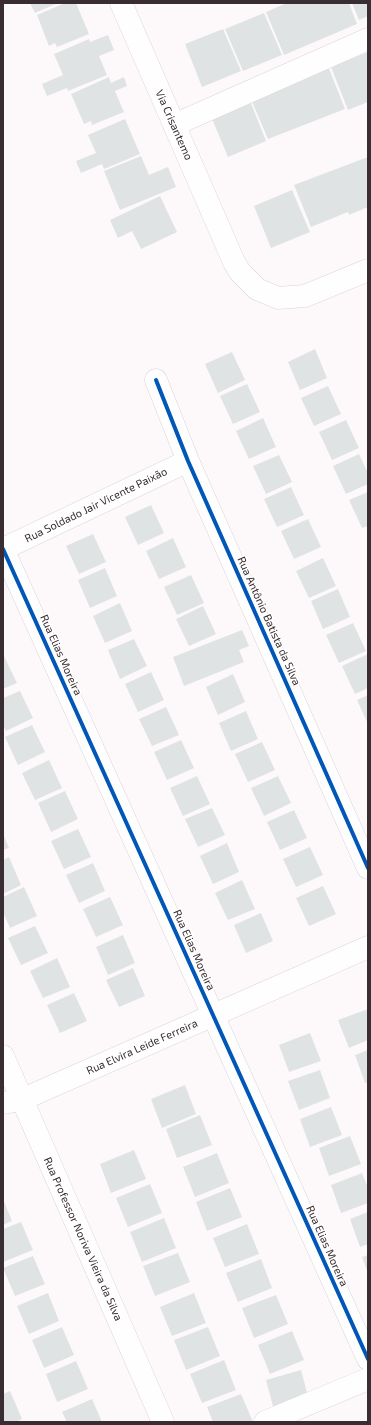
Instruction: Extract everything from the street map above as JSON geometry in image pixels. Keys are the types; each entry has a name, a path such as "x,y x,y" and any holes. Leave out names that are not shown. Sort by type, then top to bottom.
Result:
{"street":[{"name":"Via Crisantemo","path":"121,3 234,262 240,272 257,289 278,298 305,296 368,270"},
{"path":"174,125 368,39"},
{"name":"Rua Antônio Batista da Silva","path":"156,380 188,461 368,868"},
{"name":"Rua Soldado Jair Vicente Paixão","path":"3,549 188,461"},
{"name":"Rua Elias Moreira","path":"3,549 368,1359"},
{"name":"Rua Elvira Leide Ferreira","path":"12,1102 368,947"},
{"name":"Rua Professor Noriva Vieira da Silva","path":"3,1056 12,1102 163,1422"},
{"path":"265,1422 368,1379"}],"building":[{"path":"30,3 58,3 35,13"},
{"path":"65,3 76,3 89,34 57,47 55,43 49,46 37,15"},
{"path":"287,3 349,3 357,24 284,55 266,12"},
{"path":"352,3 368,3 368,16 359,20"},
{"path":"264,13 282,55 243,71 225,29"},
{"path":"223,29 241,71 202,87 185,44"},
{"path":"108,35 114,50 99,56 107,75 68,91 67,88 47,96 42,84 63,75 54,54 89,39 90,42"},
{"path":"368,52 368,102 348,110 331,67"},
{"path":"328,66 345,109 268,139 250,97"},
{"path":"109,77 111,83 124,77 127,86 115,91 124,112 92,125 91,121 84,124 71,94"},
{"path":"249,98 266,141 228,157 210,114"},
{"path":"125,119 140,154 104,169 102,164 81,173 76,161 96,153 88,135"},
{"path":"141,156 149,175 168,167 176,187 120,210 104,171"},
{"path":"368,157 368,207 349,215 348,212 311,227 294,185"},
{"path":"292,190 310,232 271,248 254,206"},
{"path":"160,196 177,232 141,249 132,231 118,238 110,220"},
{"path":"315,349 327,378 300,390 288,362"},
{"path":"232,352 245,380 218,393 205,364"},
{"path":"247,384 260,412 233,424 220,396"},
{"path":"328,386 341,414 314,426 301,398"},
{"path":"263,418 276,447 249,459 236,431"},
{"path":"346,420 359,448 332,460 319,432"},
{"path":"359,454 368,473 368,484 346,494 333,466"},
{"path":"279,455 292,482 266,494 253,466"},
{"path":"291,487 304,515 277,527 264,499"},
{"path":"368,492 368,526 362,528 349,500"},
{"path":"151,505 164,533 138,545 125,517"},
{"path":"308,519 321,547 294,559 281,531"},
{"path":"93,534 106,562 79,574 66,546"},
{"path":"173,538 186,567 159,579 146,551"},
{"path":"323,558 336,586 309,598 296,571"},
{"path":"105,568 117,596 90,608 78,580"},
{"path":"191,575 204,603 177,615 164,587"},
{"path":"338,589 350,617 323,629 311,601"},
{"path":"120,603 132,631 105,643 93,616"},
{"path":"203,606 216,634 189,646 176,619"},
{"path":"353,623 366,651 339,663 326,635"},
{"path":"242,630 249,646 239,650 244,662 184,686 173,657"},
{"path":"134,639 147,666 120,679 108,650"},
{"path":"3,654 17,683 3,689"},
{"path":"368,654 368,688 355,694 342,666"},
{"path":"151,672 164,700 138,712 125,684"},
{"path":"233,674 245,702 218,715 206,687"},
{"path":"20,691 33,718 6,731 3,725 3,698"},
{"path":"368,695 368,724 357,700"},
{"path":"166,707 179,735 152,746 139,719"},
{"path":"246,711 258,739 231,751 219,723"},
{"path":"32,725 45,752 18,765 5,737"},
{"path":"181,740 194,768 167,780 154,752"},
{"path":"262,742 275,770 248,782 235,754"},
{"path":"49,760 62,788 35,800 22,773"},
{"path":"197,776 210,804 183,816 170,788"},
{"path":"278,776 291,803 264,816 251,788"},
{"path":"65,791 78,819 51,832 38,803"},
{"path":"212,808 225,835 198,847 185,819"},
{"path":"294,810 307,838 280,850 267,822"},
{"path":"78,829 91,857 64,869 51,841"},
{"path":"3,834 9,848 3,850"},
{"path":"227,843 239,872 213,884 200,856"},
{"path":"310,847 323,875 296,887 283,859"},
{"path":"9,857 21,885 3,894 3,860"},
{"path":"93,863 105,891 79,903 66,875"},
{"path":"242,880 255,909 228,920 215,893"},
{"path":"323,886 336,914 309,926 296,898"},
{"path":"24,887 37,916 10,928 3,912 3,897"},
{"path":"110,897 123,925 96,937 83,909"},
{"path":"261,913 273,941 246,953 234,925"},
{"path":"35,926 48,953 21,965 8,938"},
{"path":"123,935 135,963 108,975 96,947"},
{"path":"57,958 70,987 43,998 30,971"},
{"path":"133,968 145,996 119,1007 106,980"},
{"path":"74,993 87,1021 60,1033 47,1005"},
{"path":"368,1009 368,1040 349,1048 338,1020"},
{"path":"310,1033 321,1061 289,1072 279,1045"},
{"path":"368,1050 368,1082 365,1083 355,1055"},
{"path":"320,1070 330,1098 299,1110 288,1081"},
{"path":"185,1085 196,1114 162,1128 151,1099"},
{"path":"331,1107 342,1135 310,1147 300,1119"},
{"path":"200,1115 212,1145 177,1158 166,1129"},
{"path":"350,1136 361,1164 329,1176 319,1148"},
{"path":"134,1150 146,1179 111,1193 100,1164"},
{"path":"217,1153 229,1183 195,1197 183,1167"},
{"path":"362,1173 368,1188 368,1203 341,1213 331,1185"},
{"path":"150,1184 162,1213 128,1227 116,1198"},
{"path":"230,1188 242,1217 207,1231 196,1202"},
{"path":"3,1199 12,1221 3,1225"},
{"path":"368,1212 368,1244 360,1247 350,1219"},
{"path":"164,1218 176,1248 142,1262 130,1232"},
{"path":"21,1222 33,1250 3,1262 3,1229"},
{"path":"247,1224 259,1254 225,1267 213,1238"},
{"path":"178,1253 190,1282 155,1296 143,1266"},
{"path":"368,1255 368,1273 362,1257"},
{"path":"33,1256 45,1284 15,1296 3,1268"},
{"path":"261,1259 272,1288 238,1302 226,1273"},
{"path":"48,1293 59,1321 29,1334 17,1306"},
{"path":"194,1293 206,1323 172,1336 160,1307"},
{"path":"276,1295 288,1324 254,1338 242,1308"},
{"path":"62,1327 74,1355 44,1368 32,1340"},
{"path":"208,1327 220,1356 186,1370 174,1340"},
{"path":"292,1331 304,1360 270,1374 258,1345"},
{"path":"224,1360 236,1390 202,1403 190,1374"},
{"path":"76,1361 88,1389 57,1402 46,1374"},
{"path":"301,1370 309,1400 274,1410 266,1380"},
{"path":"10,1391 22,1419 16,1422 3,1422 3,1394"},
{"path":"241,1394 253,1422 213,1422 207,1407"},
{"path":"92,1399 102,1422 67,1422 62,1412"}],"cycle path":[{"path":"156,380 188,461 368,868"},
{"path":"3,549 368,1359"}]}
